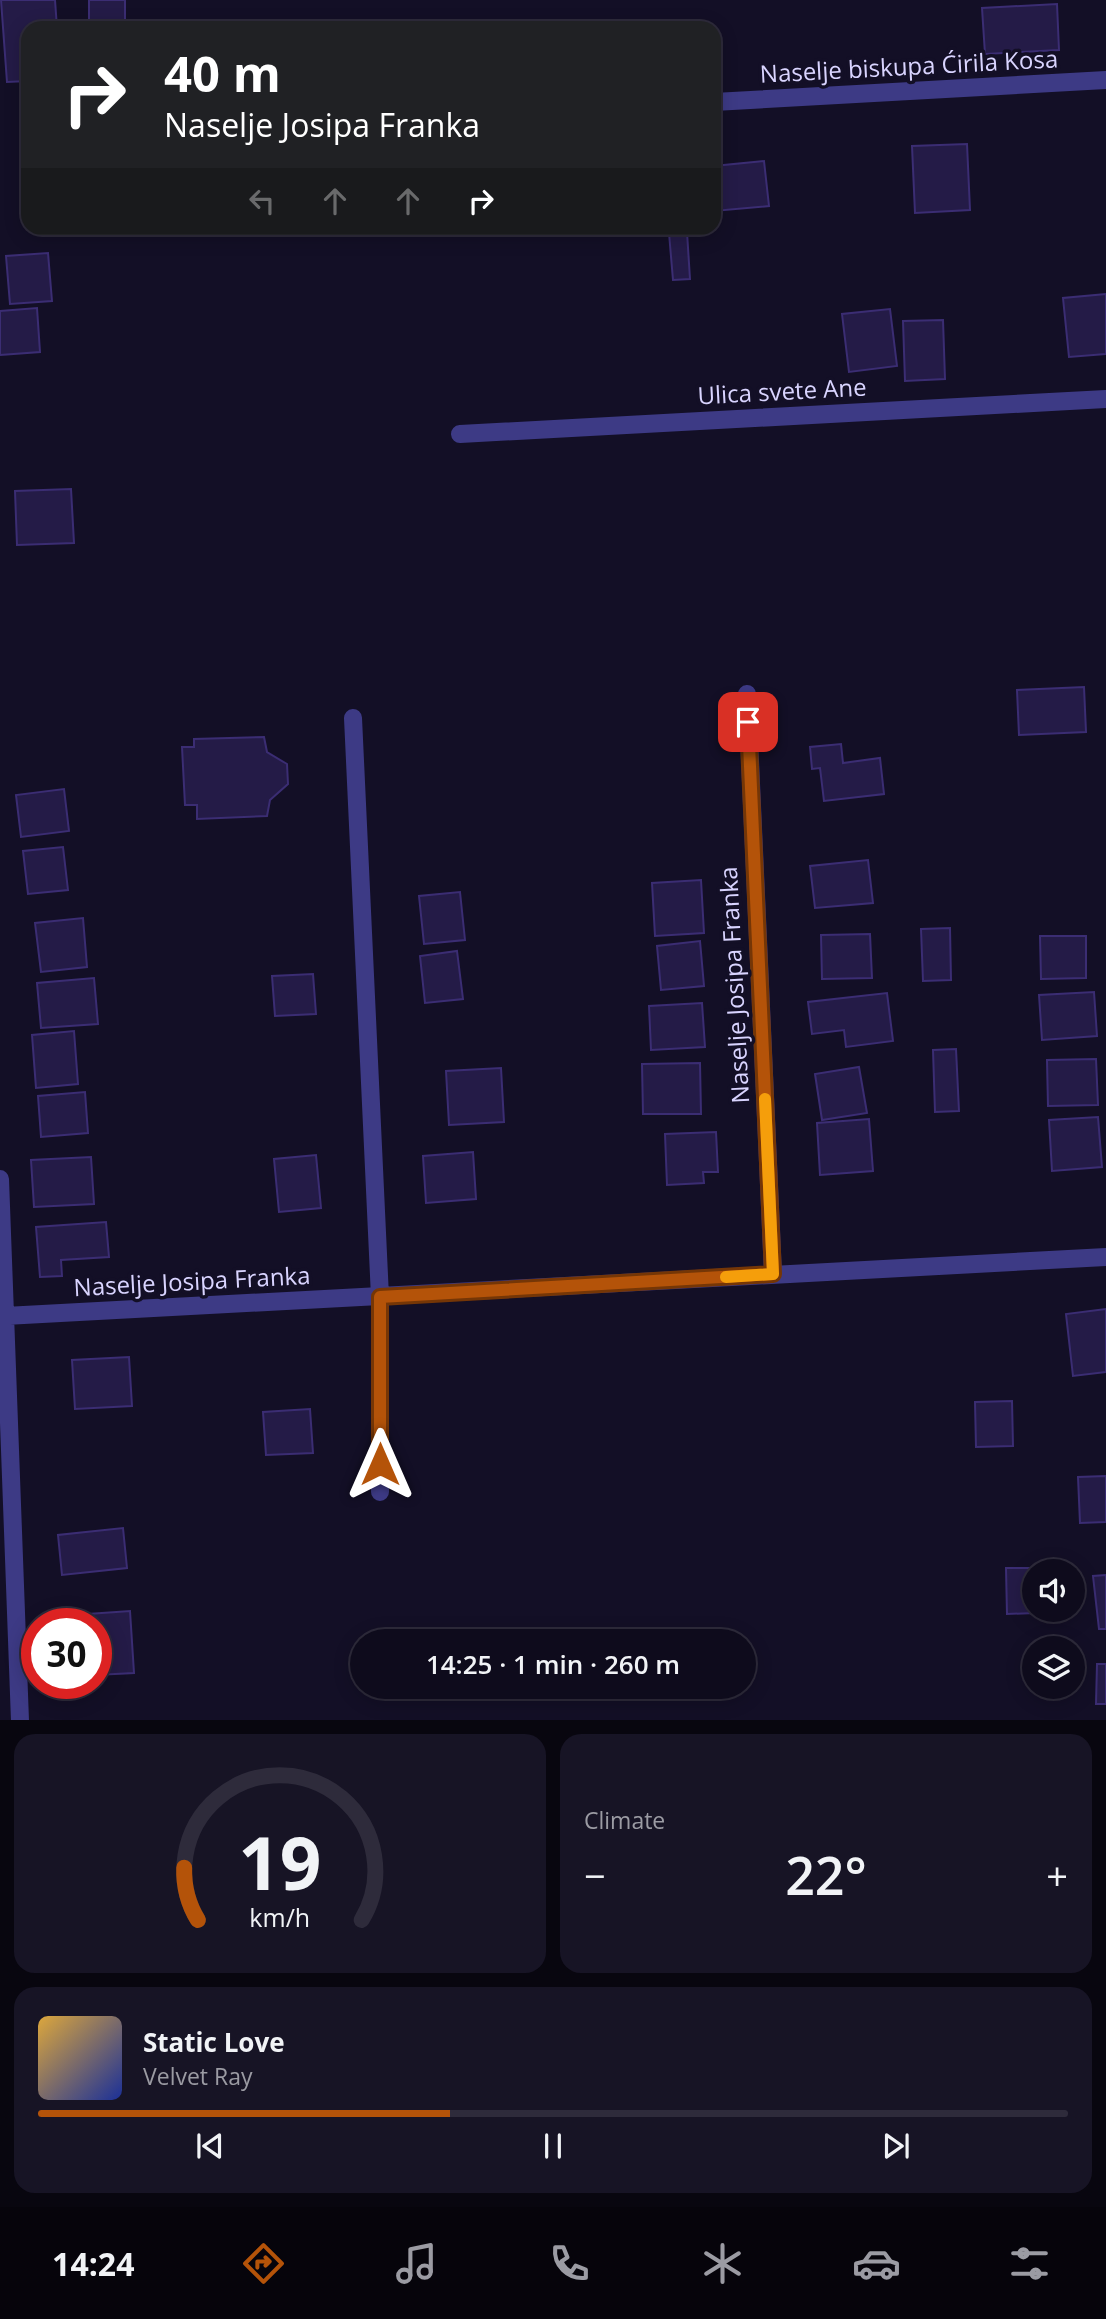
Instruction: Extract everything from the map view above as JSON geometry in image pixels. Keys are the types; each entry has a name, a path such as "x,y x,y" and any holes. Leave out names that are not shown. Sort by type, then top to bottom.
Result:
{"street":[{"name":"Naselje biskupa Ćirila Kosa","path":"721,102 1106,80"},
{"name":"Ulica svete Ane","path":"460,434 1106,399"},
{"name":"Naselje Josipa Franka","path":"747,694 773,1274"},
{"path":"353,718 380,1297 380,1492"},
{"path":"0,1179 20,1720"},
{"name":"Naselje Josipa Franka","path":"5,1316 1106,1257"}],"building":[{"path":"1,0 55,0 56,21 21,21 21,81 7,82"},
{"path":"89,0 125,0 125,21 89,21"},
{"path":"1057,4 1059,50 985,54 982,8"},
{"path":"967,144 970,210 915,213 912,146"},
{"path":"764,161 769,206 721,210 721,165"},
{"path":"669,235 687,235 690,279 673,280"},
{"path":"48,253 52,301 10,304 6,256"},
{"path":"1106,294 1106,354 1069,357 1063,298"},
{"path":"37,308 40,352 0,355 0,311"},
{"path":"890,309 897,366 849,372 842,314"},
{"path":"943,320 945,379 905,381 903,321"},
{"path":"71,489 74,543 17,545 15,491"},
{"path":"1084,687 1086,732 1019,735 1017,690"},
{"path":"264,737 267,752 287,764 288,784 270,800 267,816 197,819 197,805 185,805 182,747 194,747 194,739"},
{"path":"841,744 843,763 880,758 884,794 824,801 820,768 812,769 810,747"},
{"path":"64,789 69,831 21,837 16,795"},
{"path":"63,847 68,890 28,894 23,851"},
{"path":"868,860 873,903 815,908 810,866"},
{"path":"701,880 704,933 655,936 652,883"},
{"path":"460,892 465,940 424,944 419,896"},
{"path":"83,918 87,967 41,972 35,923"},
{"path":"950,928 951,980 923,981 921,929"},
{"path":"870,934 872,978 822,979 821,935"},
{"path":"1040,936 1086,936 1086,978 1041,979"},
{"path":"700,941 704,986 661,990 657,946"},
{"path":"457,951 463,999 425,1003 420,956"},
{"path":"313,974 316,1014 275,1016 272,976"},
{"path":"94,978 98,1024 41,1028 37,983"},
{"path":"1094,992 1097,1036 1042,1040 1039,995"},
{"path":"887,993 893,1041 846,1047 844,1030 812,1034 808,1002"},
{"path":"702,1003 705,1047 651,1050 649,1006"},
{"path":"74,1031 78,1084 36,1088 32,1035"},
{"path":"956,1049 959,1111 935,1112 933,1050"},
{"path":"1096,1059 1098,1105 1048,1106 1047,1060"},
{"path":"700,1063 701,1114 643,1114 642,1064"},
{"path":"859,1067 867,1113 822,1120 815,1074"},
{"path":"501,1068 504,1122 449,1125 446,1071"},
{"path":"85,1092 88,1133 41,1137 38,1096"},
{"path":"1098,1117 1102,1167 1052,1171 1049,1120"},
{"path":"869,1119 873,1171 820,1175 817,1123"},
{"path":"716,1132 718,1172 703,1172 704,1183 667,1185 665,1134"},
{"path":"473,1152 476,1199 426,1203 423,1156"},
{"path":"316,1155 321,1208 279,1212 274,1159"},
{"path":"91,1157 94,1204 34,1207 31,1160"},
{"path":"106,1222 109,1257 61,1260 62,1276 40,1277 36,1227"},
{"path":"1106,1309 1106,1372 1073,1376 1066,1314"},
{"path":"129,1357 132,1406 75,1409 72,1360"},
{"path":"1012,1401 1013,1446 976,1447 975,1402"},
{"path":"310,1409 313,1453 266,1455 263,1412"},
{"path":"1106,1476 1106,1522 1080,1523 1078,1477"},
{"path":"123,1528 127,1568 62,1575 58,1535"},
{"path":"1006,1568 1022,1568 1022,1613 1007,1614"},
{"path":"1106,1575 1106,1629 1099,1629 1093,1576"},
{"path":"130,1611 134,1673 112,1674 112,1612"},
{"path":"1097,1664 1106,1664 1106,1704 1096,1704"}],"slow traffic":[{"path":"726,1277 773,1274 765,1099"}],"route":[{"path":"380,1464 380,1297 773,1274 748,722"}]}
